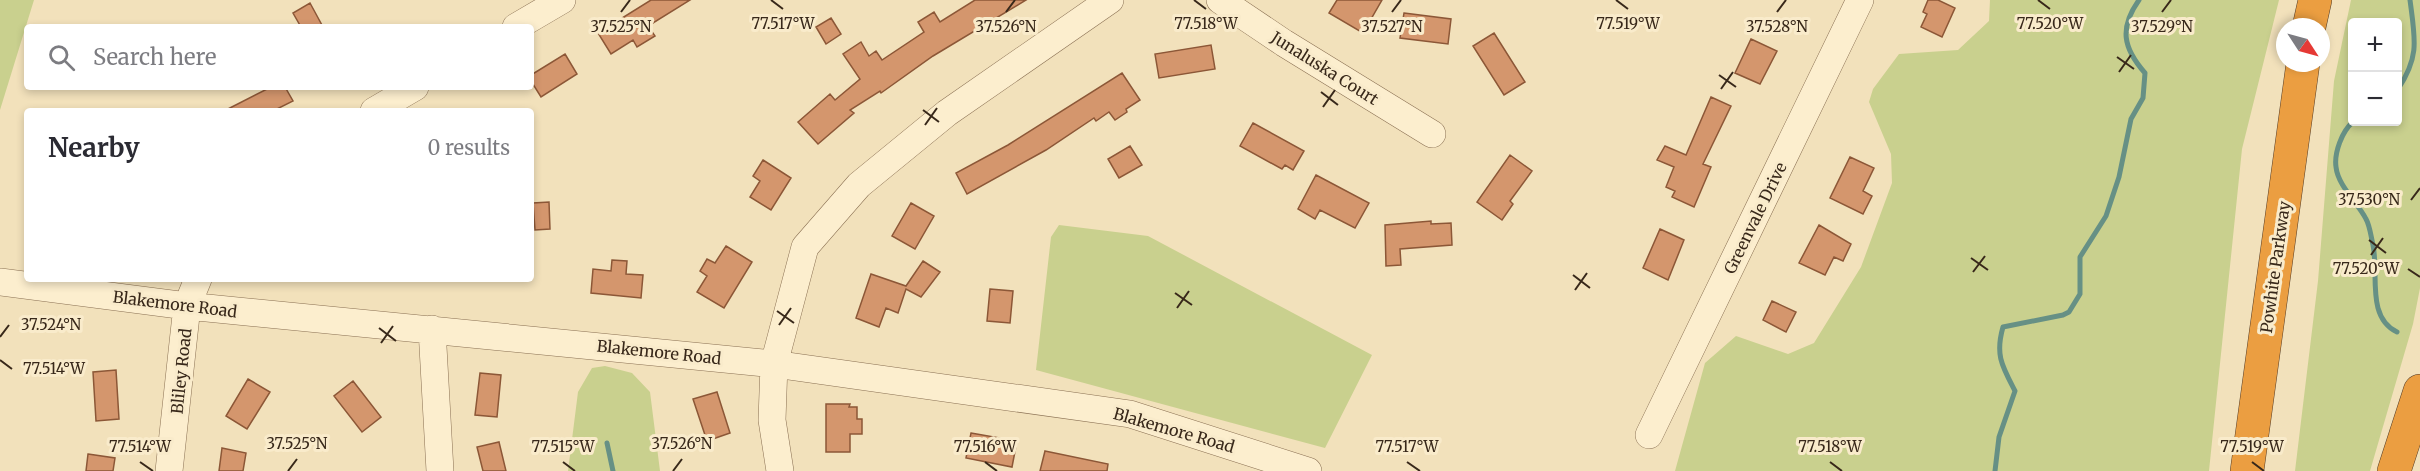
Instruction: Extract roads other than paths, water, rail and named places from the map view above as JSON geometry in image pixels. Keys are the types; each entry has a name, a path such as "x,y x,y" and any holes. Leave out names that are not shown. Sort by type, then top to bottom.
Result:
{"highway":[{"path":"2311,18 2315,0"},
{"name":"Powhite Parkway","path":"2247,471 2302,72"},
{"path":"2394,471 2420,391"}],"street":[{"path":"521,24 562,0"},
{"path":"780,471 772,420 774,364 805,247 859,184 947,113 1110,0"},
{"name":"Junaluska Court","path":"1220,0 1284,43 1432,134"},
{"name":"Greenvale Drive","path":"1649,435 1860,0"},
{"path":"379,108 410,90"},
{"name":"Blakemore Road","path":"0,282 188,306 774,364 1130,414 1308,471"},
{"name":"Bliley Road","path":"169,471 188,306 197,282"},
{"path":"432,329 440,471"}],"waterway":[{"path":"1995,471 1999,437 2015,391 2001,360 2000,345 2003,327 2063,315 2069,312 2080,294 2080,257 2106,216 2119,177 2131,119 2143,98 2145,73 2132,55 2126,38 2128,20 2139,0"},
{"path":"2402,82 2410,67 2414,47 2410,0"},
{"path":"2349,126 2336,155 2336,167 2340,181 2367,222 2373,245 2377,306 2387,325 2397,332"},
{"path":"607,443 613,471"}]}
